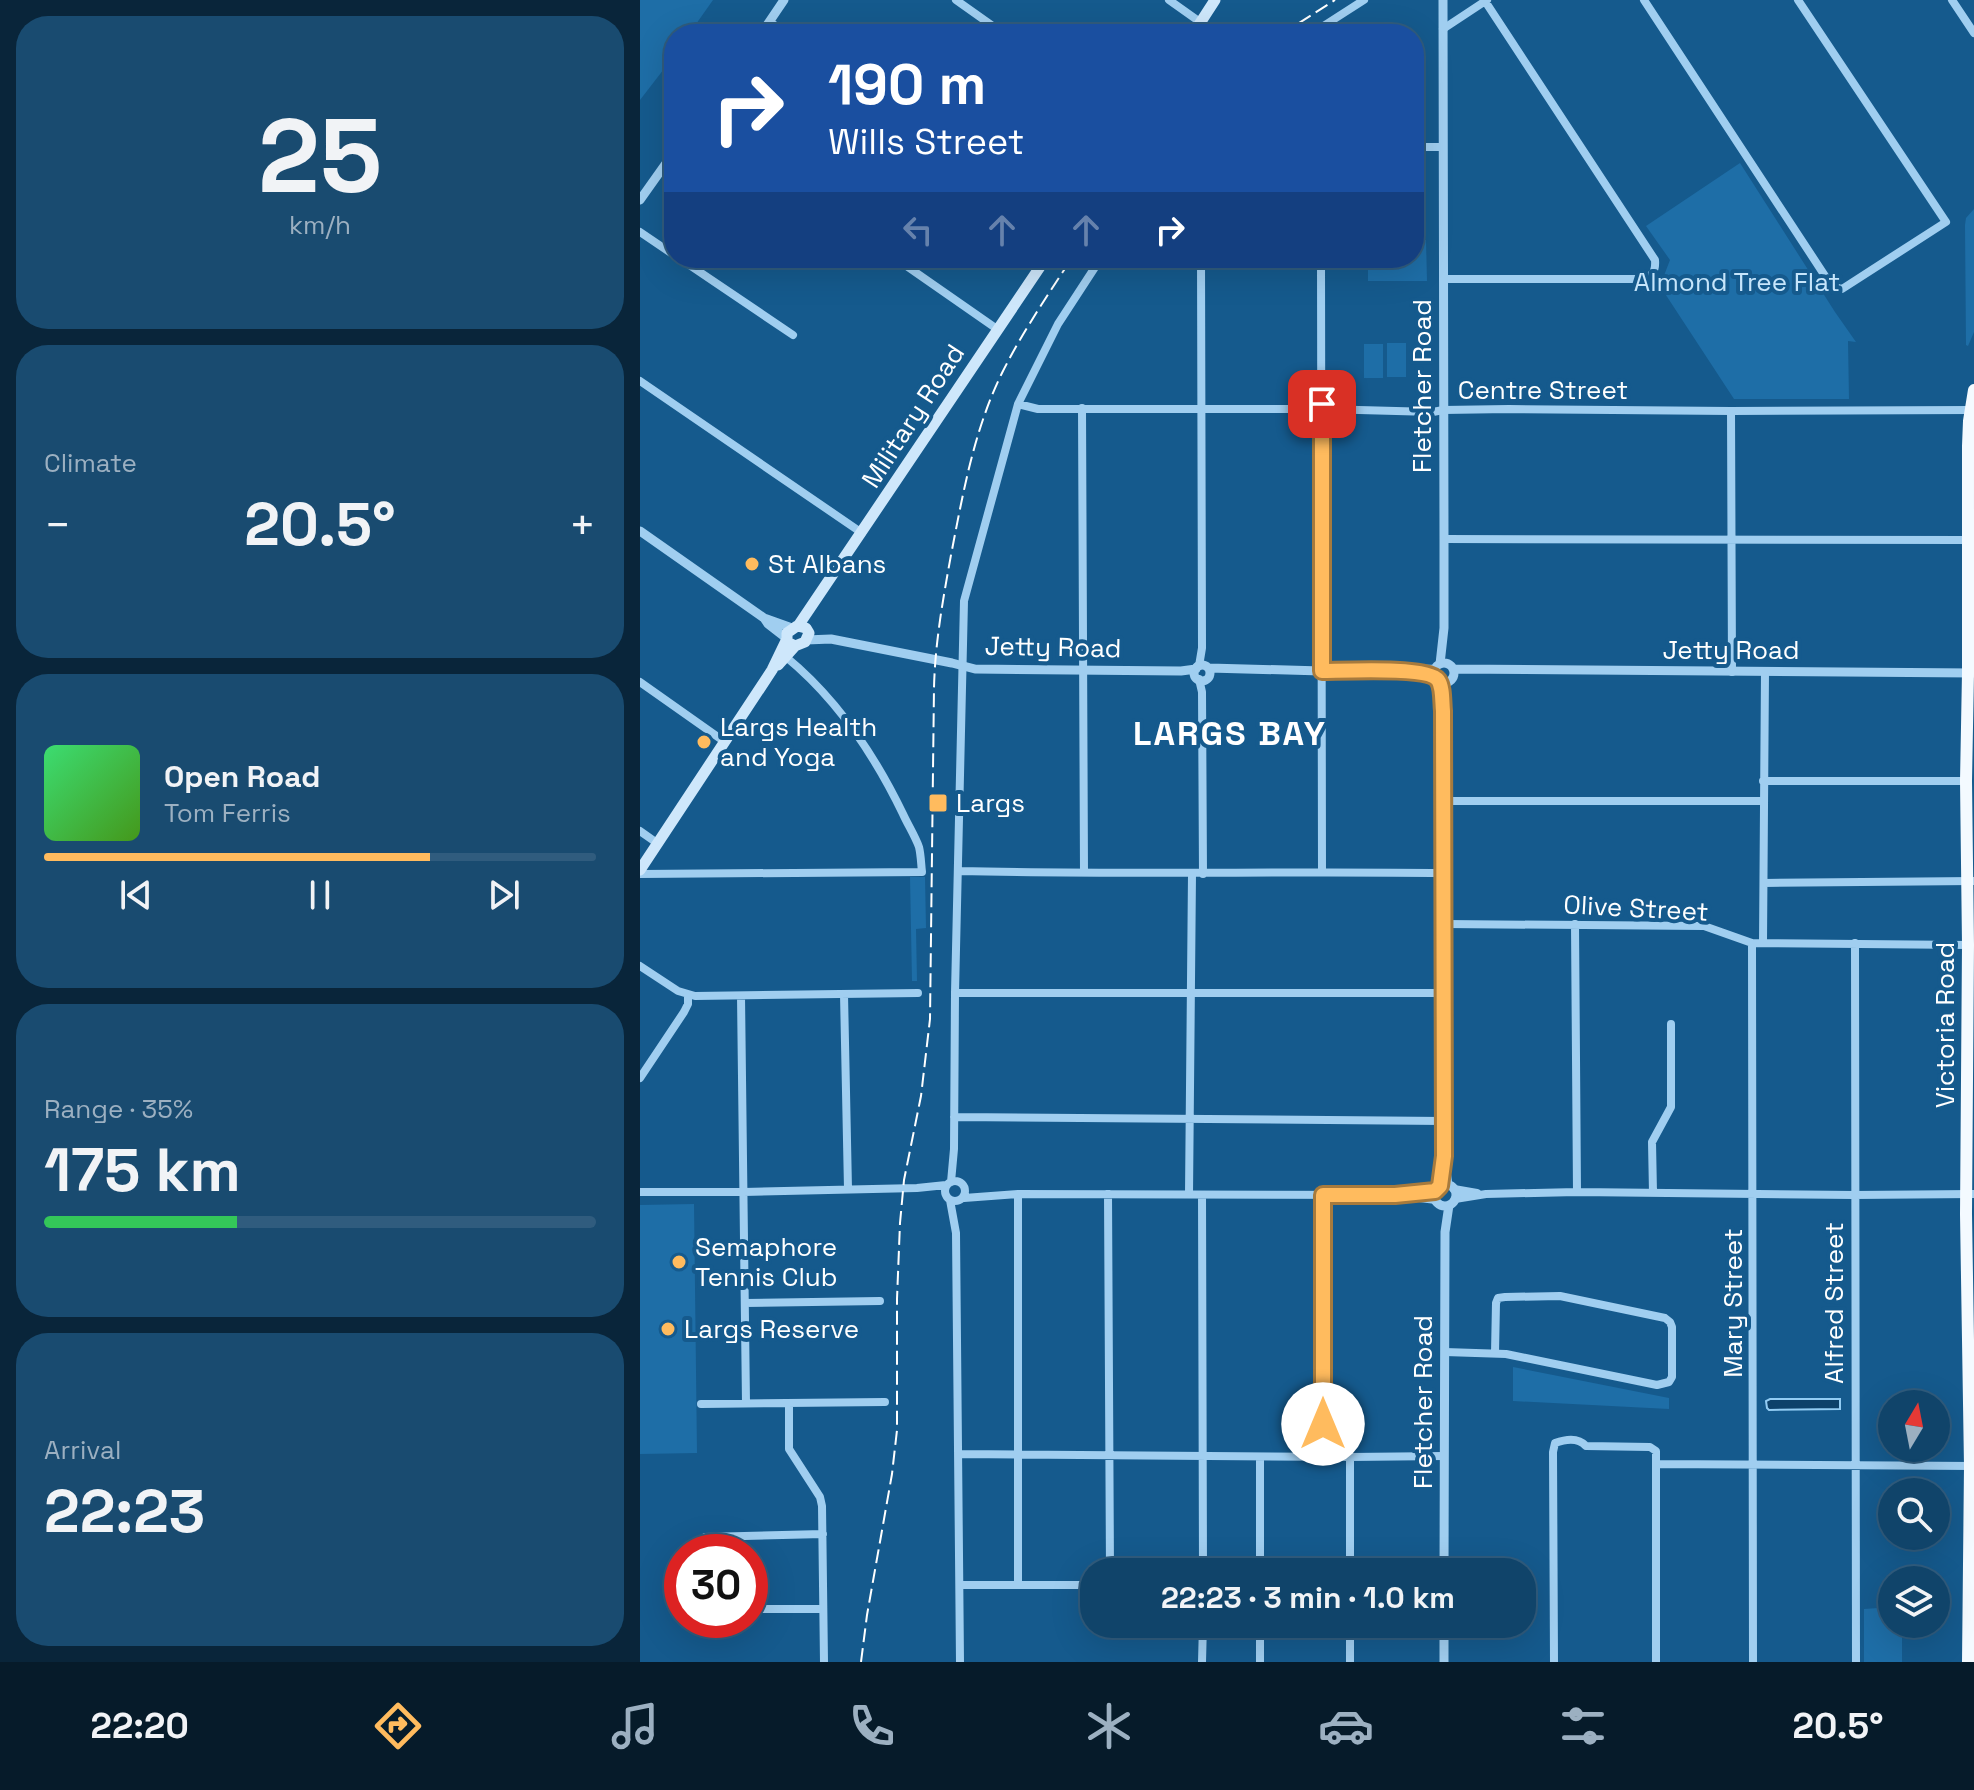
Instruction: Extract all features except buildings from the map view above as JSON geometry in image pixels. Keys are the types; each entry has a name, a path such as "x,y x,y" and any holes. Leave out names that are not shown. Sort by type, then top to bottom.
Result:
{"highway":[{"name":"Victoria Road","path":"1968,1662 1972,1466 1970,881 1966,781 1971,673 1967,540 1968,434 1974,390"}],"main road":[{"path":"1200,22 1215,0"},
{"name":"Military Road","path":"772,670 786,657 818,599 1039,268"},
{"name":"Military Road","path":"640,872 797,635"}],"street":[{"path":"773,24 770,22 784,0"},
{"path":"956,0 990,24"},
{"path":"1169,0 1200,22"},
{"path":"1328,24 1364,0"},
{"name":"Fletcher Road","path":"1443,0 1444,1558"},
{"path":"1644,0 1827,279 1842,289 1946,222 1798,0"},
{"path":"1952,0 1974,33"},
{"path":"1443,29 1486,1 1655,260 1656,269 1652,275 1638,279 1443,279"},
{"path":"1424,147 1443,147"},
{"path":"640,200 664,166"},
{"path":"640,232 664,248"},
{"path":"694,268 793,335"},
{"path":"909,268 997,329"},
{"path":"960,1662 954,1117 959,683 964,601 1018,404 1058,324 1094,268"},
{"path":"1201,268 1203,874"},
{"path":"1321,268 1322,872"},
{"path":"640,381 862,533"},
{"name":"Centre Street","path":"1018,404 1038,409 1433,412 1524,409 1972,410"},
{"path":"1082,408 1084,872"},
{"path":"1731,411 1732,672"},
{"name":"Jetty Road","path":"640,531 764,618 768,624 797,635 988,670 1971,673"},
{"path":"1444,539 1967,540"},
{"path":"640,872 922,872 919,848 866,748 831,703 786,657"},
{"path":"1763,943 1765,672"},
{"path":"640,682 725,742"},
{"path":"1763,781 1966,781"},
{"path":"1444,801 1763,801"},
{"path":"640,831 657,843"},
{"path":"959,871 1444,873"},
{"path":"1189,1194 1192,874"},
{"path":"1764,883 1970,881"},
{"name":"Olive Street","path":"1445,924 1704,926 1752,943 1968,945"},
{"path":"1575,924 1577,1192"},
{"name":"Mary Street","path":"1752,943 1753,1662"},
{"name":"Alfred Street","path":"1855,943 1856,1662"},
{"path":"640,966 688,995 918,993"},
{"path":"955,993 1444,993"},
{"path":"844,994 848,1189"},
{"path":"640,1078 684,1012 688,995"},
{"path":"741,996 746,1403"},
{"path":"1653,1193 1652,1142 1671,1107 1671,1024"},
{"path":"954,1117 1444,1121"},
{"path":"640,1192 917,1188 1000,1194 1970,1194"},
{"path":"1018,1194 1018,1585"},
{"path":"1108,1194 1110,1558"},
{"path":"1202,1195 1203,1558"},
{"path":"1323,1195 1323,1456"},
{"path":"1445,1352 1495,1353 1657,1385 1669,1382 1672,1377 1672,1327 1665,1318 1560,1296 1498,1298 1495,1353"},
{"path":"745,1303 880,1301"},
{"path":"701,1404 885,1402"},
{"path":"789,1403 789,1449 820,1497 822,1506 824,1662"},
{"path":"1554,1662 1553,1452 1555,1443 1566,1439 1582,1442 1586,1446 1650,1447 1656,1451 1656,1662"},
{"path":"960,1454 1444,1456"},
{"path":"1260,1457 1260,1558"},
{"path":"1350,1457 1350,1558"},
{"path":"1656,1464 1972,1466"},
{"path":"768,1535 823,1534"},
{"path":"960,1585 1080,1585"},
{"path":"768,1609 823,1609"},
{"path":"1202,1662 1203,1638"},
{"path":"1260,1638 1260,1662"},
{"path":"1350,1638 1350,1662"},
{"path":"1444,1638 1444,1662"}],"green space":[{"path":"640,0 713,0 696,24 664,24 664,69 640,100"},
{"name":"Almond Tree Flat","path":"1740,163 1856,342 1848,341 1849,399 1734,399 1660,286 1670,260 1646,226"},
{"path":"1974,209 1974,332 1968,346 1965,225 1966,218"},
{"path":"1426,240 1427,281 1368,281 1368,268 1424,268"},
{"path":"1387,343 1406,343 1406,377 1387,377"},
{"path":"1364,344 1383,344 1383,378 1364,378"},
{"path":"910,877 925,877 926,928 916,929 917,981 912,981"},
{"name":"Largs Reserve","path":"694,1204 697,1453 640,1454 640,1205"},
{"path":"1513,1367 1669,1398 1669,1409 1513,1401"},
{"path":"1878,1608 1878,1638 1902,1638 1902,1662 1864,1662 1864,1609"}],"shaded area":[{"path":"1840,1399 1840,1409 1769,1410 1766,1401"}],"railway":[{"path":"1298,24 1335,0"},
{"path":"861,1662 897,1430 900,1223 930,1019 934,688 940,621 965,485 984,417 1010,358 1066,268"}],"place":[{"name":"St Albans","path":"752,564"},
{"name":"Largs Health and Yoga","path":"704,742"},
{"name":"Largs","path":"938,803"},
{"name":"Semaphore Tennis Club","path":"679,1262"},
{"name":"Largs Reserve","path":"668,1329"}],"district":[{"name":"LARGS BAY","path":"1230,733"}],"route":[{"path":"1322,404 1322,671 1402,670 1435,677 1439,681 1443,711 1445,924 1444,1156 1440,1186 1435,1191 1395,1195 1323,1195 1323,1424"}]}
